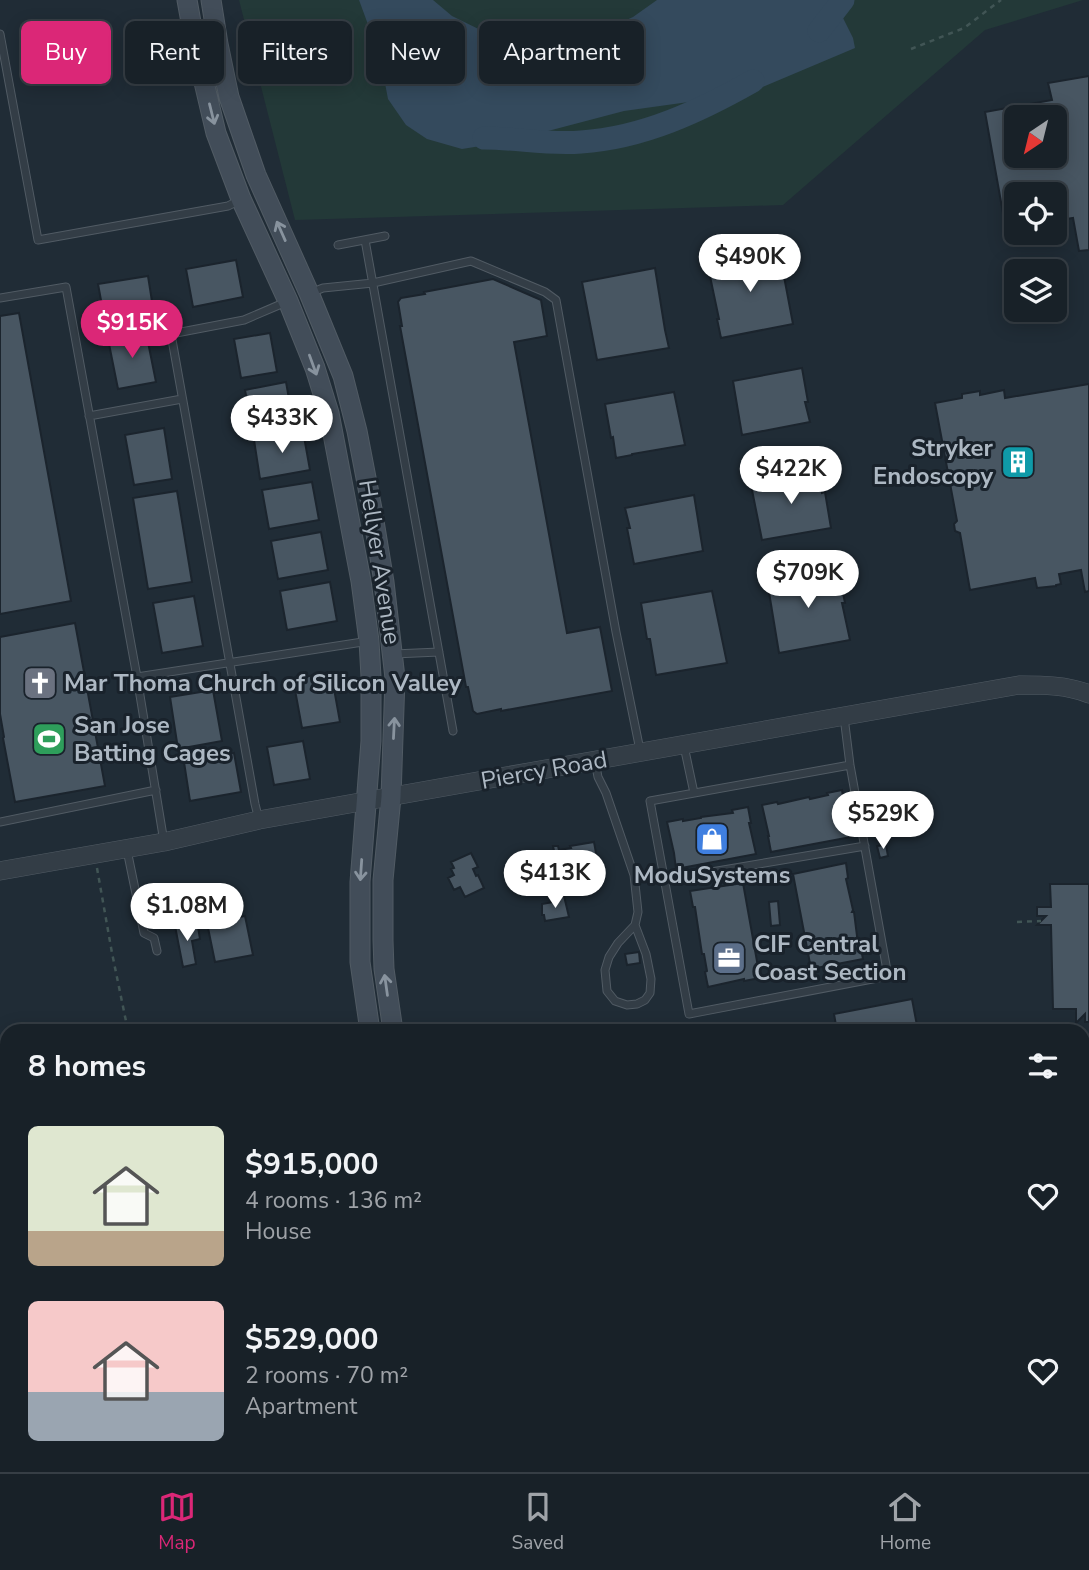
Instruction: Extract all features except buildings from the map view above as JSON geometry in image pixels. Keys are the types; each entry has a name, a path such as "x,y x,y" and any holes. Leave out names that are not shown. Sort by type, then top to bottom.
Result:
{"main road":[{"name":"Hellyer Avenue","path":"187,0 216,133 229,171 288,302 315,368 329,413 361,581 371,677 371,741 360,882 360,962 369,1024"},
{"name":"Hellyer Avenue","path":"211,0 229,97 257,175 344,376 357,431 384,582 395,678 391,797 383,880 384,970 392,1024"},
{"path":"288,302 309,293"}],"street":[{"name":"Piercy Road","path":"0,871 164,842 259,820 1019,685 1047,685 1089,694"}],"lane":[{"path":"0,34 38,240 228,206 241,199"},
{"path":"338,245 385,236"},
{"path":"365,240 453,731"},
{"path":"309,293 323,288 373,283 471,261 545,292 556,300 616,632 641,752"},
{"path":"0,298 66,287 137,677 164,842"},
{"path":"259,820 228,663 170,334 244,320 288,302"},
{"path":"89,416 182,399"},
{"path":"137,677 369,641"},
{"path":"393,654 439,652"},
{"path":"844,716 850,765 888,976 689,1014 650,801 850,765"},
{"path":"684,745 694,793"},
{"path":"594,760 634,875 638,912 635,926 646,954 651,979 650,993 645,1000 627,1005 615,1000 607,991 606,970 609,957 626,933 635,926"},
{"path":"0,822 156,790"},
{"path":"664,880 865,846"},
{"path":"127,849 144,933 154,938 157,951"}],"path":[{"path":"911,49 964,28 1001,0"},
{"path":"94,855 127,1024"},
{"path":"1017,922 1041,921"}],"green space":[{"path":"239,0 1083,0 985,30 783,205 295,220 260,84 352,84 352,21 244,21"}],"water":[{"path":"359,0 433,0 462,21 367,21"},
{"path":"657,0 834,0 853,38 855,48 746,94 624,111 506,142 462,149 427,139 406,125 388,99 385,84 465,84 465,22 479,29 479,84 644,84 644,21 624,21"}],"waterway":[{"path":"819,31 843,0"},
{"path":"484,138 569,143 627,135 692,112 753,81"}],"place":[{"name":"Stryker Endoscopy","path":"1018,462"},
{"name":"Mar Thoma Church of Silicon Valley","path":"40,683"},
{"name":"San Jose Batting Cages","path":"49,739"},
{"name":"ModuSystems","path":"712,839"},
{"name":"CIF Central Coast Section","path":"729,958"}]}
